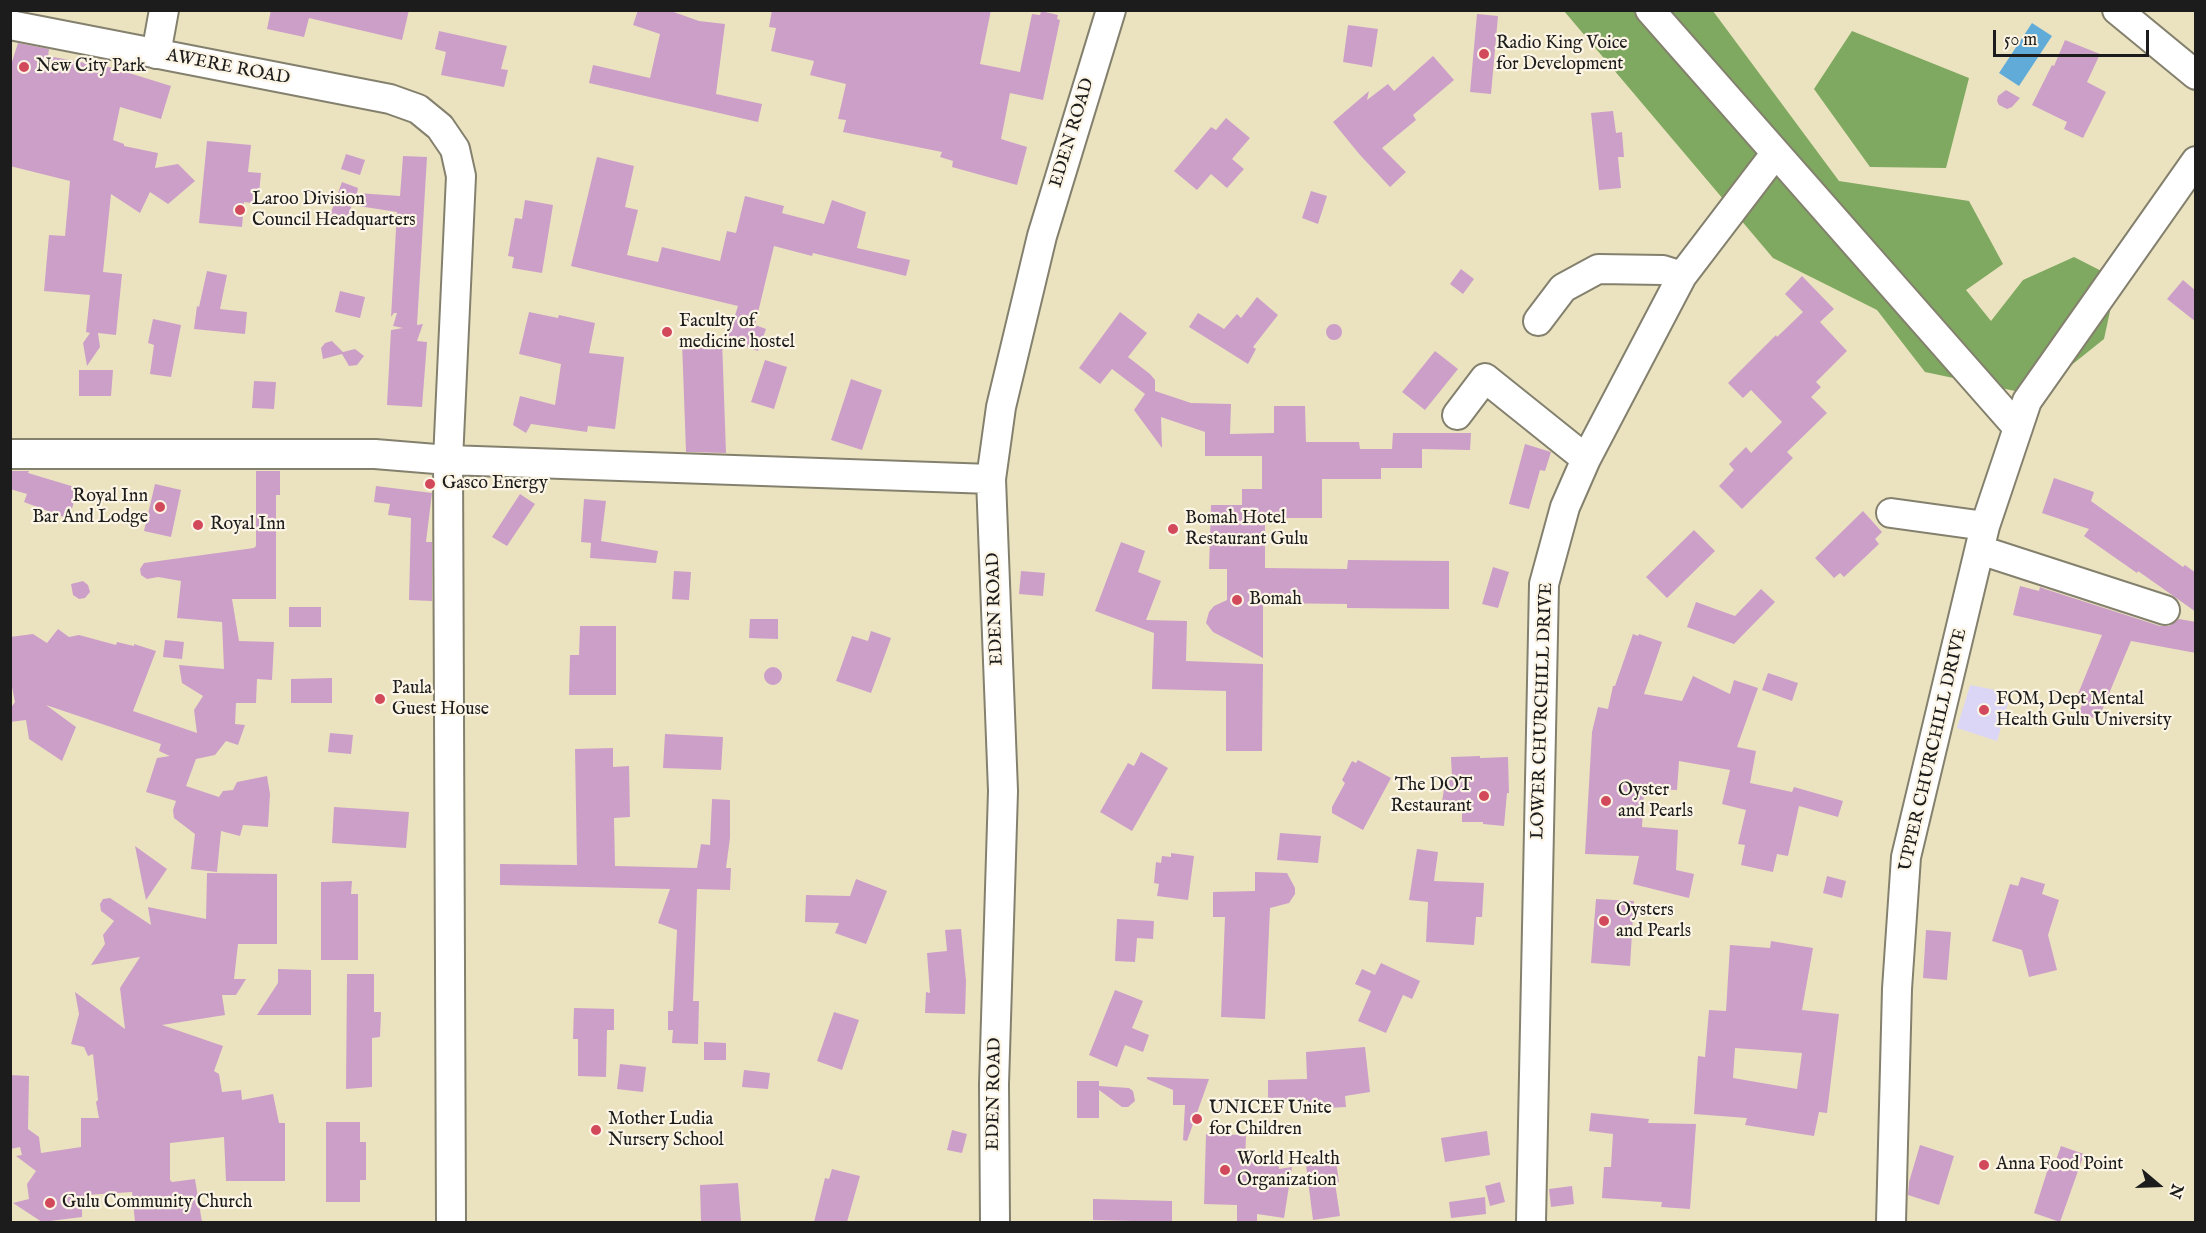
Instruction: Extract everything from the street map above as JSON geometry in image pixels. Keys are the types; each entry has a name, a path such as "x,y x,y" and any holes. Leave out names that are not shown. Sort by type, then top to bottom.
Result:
{"street":[{"path":"156,54 164,10"},
{"name":"EDEN ROAD","path":"994,1222 994,1084 1003,791 991,479 1001,407 1042,236 1111,10"},
{"path":"1650,10 2018,428"},
{"path":"2117,10 2196,75"},
{"name":"AWERE ROAD","path":"10,25 390,99 418,109 440,127 455,149 461,176 448,460 451,1222"},
{"name":"LOWER CHURCHILL DRIVE","path":"1531,1222 1544,584 1565,507 1586,459 1682,276 1775,154"},
{"name":"UPPER CHURCHILL DRIVE","path":"1891,1222 1897,989 1906,857 1982,538 2027,401 2196,161"},
{"path":"1538,321 1563,288 1598,269 1663,270 1682,276"},
{"path":"1457,415 1485,378 1586,459"},
{"path":"10,454 375,454 448,460 991,479"},
{"path":"1891,513 1982,538 2165,610"}],"shaded area":[{"name":"FOM, Dept Mental Health Gulu University","path":"1970,685 2011,693 1997,741 1957,728"}],"green space":[{"path":"1564,11 1713,11 1839,181 1969,201 2003,264 1966,290 1991,321 2023,280 2074,257 2117,279 2104,339 2034,395 1925,372 1877,310 1773,258"},
{"path":"1852,31 1969,78 1946,168 1870,167 1814,89"}],"water":[{"path":"2032,23 2052,36 2019,86 1999,73"}],"building":[{"path":"271,10 409,10 402,40 309,18 304,37 267,29"},
{"path":"638,10 668,10 699,21 725,24 716,94 762,104 758,122 589,83 593,65 650,78 660,34 633,25"},
{"path":"772,10 991,10 980,64 1020,72 1032,14 1040,15 1041,11 1058,15 1057,19 1060,20 1043,100 1010,93 1001,139 1027,147 1017,185 952,167 953,161 940,157 942,152 843,132 846,120 838,119 846,84 810,75 814,61 771,51 776,28 769,27"},
{"name":"Radio King Voice for Development","path":"1477,14 1498,16 1491,94 1470,92"},
{"path":"1348,25 1378,29 1372,67 1343,62"},
{"path":"439,31 507,46 501,69 508,70 504,87 441,75 446,52 435,49"},
{"path":"2065,40 2100,54 2087,82 2106,92 2083,138 2064,129 2067,122 2032,105 2052,65 2054,66"},
{"path":"18,43 49,49 48,56 113,68 171,86 161,119 120,107 113,140 124,146 158,153 155,168 178,164 195,181 168,204 150,192 140,213 111,194 103,272 122,274 116,335 98,333 100,347 87,366 83,343 90,333 86,332 90,295 44,291 49,235 65,236 70,181 10,166 10,68"},
{"path":"1433,56 1454,80 1413,115 1416,120 1382,148 1406,172 1390,187 1333,122 1369,91 1367,100 1388,84 1394,91"},
{"path":"2006,90 2020,98 2007,109 1999,105 1997,101 1998,96"},
{"path":"1613,111 1616,133 1622,132 1624,157 1618,157 1621,188 1599,190 1591,113"},
{"path":"1226,118 1250,138 1232,159 1244,169 1227,188 1211,174 1197,190 1174,171 1211,127 1216,130"},
{"name":"Laroo Division Council Headquarters","path":"207,141 251,145 248,172 261,173 258,204 244,202 242,227 199,223"},
{"path":"346,154 365,160 360,175 341,169"},
{"path":"403,156 427,157 417,325 423,324 417,341 427,342 422,407 387,405 391,330 403,328 393,326 397,313 391,317 397,212 352,205 346,221 330,215 342,182 358,188 357,193 400,196"},
{"path":"597,157 634,166 625,207 638,210 627,255 658,262 662,247 720,261 727,231 736,233 745,196 784,206 782,213 824,224 832,200 866,212 857,248 910,260 906,276 813,253 812,256 774,246 755,325 766,329 758,351 727,340 738,306 571,266"},
{"path":"1311,191 1327,196 1318,224 1302,218"},
{"path":"525,200 553,205 542,273 512,268 514,257 508,256 515,218 522,219"},
{"path":"1461,269 1474,279 1463,294 1450,284"},
{"path":"207,271 227,275 220,309 247,312 245,334 194,329 197,306 199,307"},
{"path":"1802,276 1834,309 1820,322 1847,351 1816,382 1821,387 1811,397 1827,413 1787,452 1793,458 1742,509 1719,486 1734,470 1729,464 1746,447 1751,453 1782,422 1751,390 1743,398 1728,383 1776,335 1777,337 1803,312 1785,294"},
{"path":"2183,280 2196,291 2196,322 2167,299"},
{"path":"340,291 365,297 360,318 335,312"},
{"path":"1257,297 1278,315 1253,347 1256,349 1248,364 1189,327 1198,313 1224,329 1237,314 1241,318"},
{"path":"529,312 558,318 559,315 595,323 589,353 624,357 615,429 588,426 587,432 531,424 526,433 513,425 520,396 555,405 561,364 519,354"},
{"path":"1120,312 1147,333 1128,357 1155,380 1155,391 1191,403 1231,404 1230,434 1274,433 1274,406 1305,406 1306,442 1359,442 1360,449 1392,449 1393,433 1471,433 1470,450 1422,449 1422,468 1381,468 1381,479 1322,479 1322,518 1265,518 1265,568 1347,569 1348,560 1449,561 1449,609 1347,608 1347,604 1263,603 1263,658 1213,632 1206,623 1209,612 1214,606 1227,600 1227,569 1209,569 1211,505 1242,505 1242,489 1262,489 1262,456 1205,456 1205,432 1161,417 1162,448 1134,410 1145,394 1112,369 1100,384 1079,368"},
{"path":"153,319 181,325 171,377 150,374 154,345 148,343"},
{"path":"1331,324 1337,324 1342,332 1340,338 1331,340 1326,335 1326,329"},
{"path":"722,340 726,453 686,452 682,342"},
{"path":"332,341 343,352 355,349 364,356 357,365 349,366 342,354 323,359 321,348 325,343"},
{"path":"1435,351 1458,369 1425,410 1402,392"},
{"path":"765,360 787,367 774,409 751,402"},
{"path":"79,370 113,370 111,396 79,396"},
{"path":"851,379 882,390 862,450 831,440"},
{"path":"254,381 276,382 274,409 252,408"},
{"path":"1525,444 1551,452 1545,471 1540,470 1529,509 1509,504"},
{"path":"10,471 29,471 28,473 78,488 69,519 24,502 27,494 10,489"},
{"path":"256,471 280,471 280,495 276,495 276,599 232,599 239,641 274,642 272,680 257,679 256,703 236,703 235,724 245,725 238,745 226,741 215,755 196,759 186,786 219,797 223,791 233,790 237,782 267,776 270,794 268,827 243,825 240,836 221,831 217,872 191,869 195,834 174,818 173,810 176,801 146,792 157,758 170,756 159,751 161,744 46,705 76,727 62,761 29,739 26,720 10,722 10,709 15,702 10,677 10,637 33,634 47,643 58,629 69,637 79,635 116,645 117,642 134,646 134,644 156,651 133,711 197,733 194,710 203,696 182,683 179,665 224,669 222,622 177,618 181,581 158,577 147,579 141,575 140,569 144,563 254,548 256,546"},
{"path":"2054,478 2094,492 2091,501 2183,567 2185,565 2196,573 2196,612 2084,536 2089,529 2042,513"},
{"path":"155,484 181,490 171,537 144,531"},
{"path":"376,486 432,493 426,542 432,542 432,601 409,600 411,518 388,515 390,504 374,502"},
{"path":"520,494 535,504 507,546 492,537"},
{"path":"584,499 606,501 601,541 658,551 656,563 590,558 591,543 581,542"},
{"path":"1863,511 1882,532 1875,539 1879,544 1844,577 1840,573 1834,578 1815,558"},
{"path":"1694,530 1715,551 1667,598 1646,577"},
{"path":"1121,542 1145,551 1138,572 1161,581 1146,620 1187,621 1186,661 1263,664 1262,751 1226,751 1226,691 1152,689 1154,633 1095,611"},
{"path":"1493,567 1509,572 1498,608 1482,604"},
{"path":"674,571 691,572 689,600 672,599"},
{"path":"1021,571 1045,573 1043,596 1019,594"},
{"path":"83,581 88,585 90,592 85,598 79,599 73,595 71,584"},
{"path":"2020,586 2039,591 2040,587 2160,626 2169,626 2179,619 2196,622 2196,653 2131,641 2098,720 2079,712 2085,697 2078,694 2102,635 2013,615"},
{"path":"1761,589 1775,602 1734,644 1687,627 1696,602 1735,616"},
{"path":"289,607 321,607 321,627 289,627"},
{"path":"750,619 778,619 778,639 749,638"},
{"path":"580,626 616,626 616,695 569,695 570,655 579,655"},
{"path":"871,631 891,638 871,693 836,681 852,636 868,641"},
{"path":"1633,634 1662,642 1644,694 1682,701 1693,676 1730,694 1734,680 1758,688 1737,747 1756,751 1750,783 1792,792 1794,787 1843,801 1838,817 1799,806 1788,856 1777,854 1773,872 1741,865 1745,845 1738,844 1746,810 1722,804 1730,770 1679,761 1677,790 1644,789 1642,827 1678,830 1676,870 1694,874 1689,898 1633,884 1639,856 1585,854 1592,732 1598,707 1608,709 1613,686 1615,686"},
{"path":"165,640 184,642 182,659 163,657"},
{"path":"769,667 777,667 782,672 780,683 769,685 764,680 764,672"},
{"path":"1768,673 1798,683 1792,701 1762,690"},
{"path":"332,678 332,703 291,703 291,679"},
{"path":"330,733 353,735 351,754 328,752"},
{"path":"665,734 723,737 721,770 663,768"},
{"path":"613,748 613,767 629,766 630,817 614,818 615,866 697,868 701,844 710,845 712,799 730,800 730,838 726,868 731,868 730,890 697,889 693,1001 699,1001 698,1044 672,1043 673,1030 668,1030 668,1011 673,1011 677,930 658,923 670,889 500,885 500,864 577,865 575,749"},
{"path":"1141,752 1168,768 1132,831 1100,812 1128,763 1134,766"},
{"path":"1480,756 1480,758 1508,757 1509,793 1507,793 1504,826 1483,824 1483,822 1462,822 1462,811 1441,808 1446,777 1452,778 1451,757"},
{"path":"1358,760 1391,778 1363,830 1332,813 1332,807 1345,783 1342,780 1352,761 1356,763"},
{"path":"334,807 409,812 406,848 332,843"},
{"path":"1280,833 1321,836 1318,863 1277,860"},
{"path":"135,846 167,869 146,900 142,881"},
{"path":"1417,849 1438,852 1434,881 1484,883 1482,917 1476,917 1474,945 1426,942 1428,902 1409,900"},
{"path":"1171,853 1194,856 1188,900 1157,896 1159,884 1154,883 1156,862 1161,863 1162,856 1171,857"},
{"path":"1255,872 1287,873 1295,888 1295,894 1289,903 1270,908 1265,1019 1221,1017 1225,917 1213,917 1213,892 1255,891"},
{"path":"207,873 277,874 277,944 238,944 234,979 246,979 236,995 222,995 225,1015 162,1025 223,1046 214,1071 219,1074 222,1092 241,1090 242,1100 273,1094 279,1123 285,1123 285,1181 226,1181 224,1137 170,1143 170,1180 172,1182 195,1179 202,1222 135,1222 132,1192 87,1195 86,1200 82,1200 82,1217 42,1222 13,1203 29,1199 27,1184 36,1171 16,1156 22,1155 20,1147 10,1149 10,1075 29,1076 28,1129 39,1137 41,1153 81,1147 81,1118 99,1118 93,1054 88,1056 84,1047 71,1044 79,1014 75,992 125,1029 120,988 140,957 91,965 105,944 103,935 114,921 101,911 100,904 103,899 110,898 151,925 148,907 206,919"},
{"path":"1827,876 1846,881 1842,898 1823,893"},
{"path":"2021,877 2045,884 2042,894 2059,900 2048,935 2057,970 2029,977 2022,950 1992,941 2010,884 2018,886"},
{"path":"856,879 887,891 866,944 835,933 839,923 805,922 806,895 850,896"},
{"path":"352,881 351,894 358,894 358,960 321,960 321,882"},
{"path":"1596,899 1634,901 1630,966 1591,963"},
{"path":"1117,919 1154,921 1153,939 1137,938 1135,962 1115,961"},
{"path":"961,929 966,981 965,1014 925,1013 926,992 930,993 927,953 947,951 945,930"},
{"path":"1926,930 1951,932 1947,980 1923,978"},
{"path":"1771,941 1813,948 1802,1010 1839,1014 1827,1113 1819,1112 1814,1136 1745,1125 1747,1118 1694,1114 1698,1056 1705,1057 1709,1010 1726,1011 1730,945 1770,948","holes":["1735,1048 1802,1053 1797,1089 1733,1078"]},
{"path":"1381,963 1420,981 1412,999 1403,995 1386,1033 1358,1021 1371,991 1355,984 1362,969 1375,975"},
{"path":"278,969 311,970 311,1015 257,1015 278,983"},
{"path":"347,974 374,974 374,1012 381,1012 380,1037 372,1038 372,1087 346,1089"},
{"path":"1115,990 1143,1001 1132,1028 1149,1035 1143,1052 1125,1045 1117,1067 1089,1055"},
{"path":"574,1008 614,1009 614,1030 607,1030 606,1077 578,1076 578,1039 573,1039"},
{"path":"834,1012 859,1020 842,1070 817,1061"},
{"path":"704,1042 726,1043 726,1060 704,1060"},
{"path":"1365,1047 1370,1092 1345,1096 1346,1107 1309,1109 1308,1100 1268,1101 1268,1080 1307,1079 1306,1052"},
{"path":"620,1064 646,1067 643,1092 617,1089"},
{"path":"744,1070 770,1073 768,1089 742,1087"},
{"name":"UNICEF Unite for Children","path":"1147,1077 1209,1079 1187,1141 1183,1140 1185,1105 1173,1105 1173,1090"},
{"path":"1077,1081 1099,1081 1099,1086 1129,1088 1133,1091 1135,1101 1128,1107 1122,1107 1099,1090 1099,1118 1077,1118"},
{"path":"1591,1113 1649,1119 1648,1123 1696,1124 1690,1209 1661,1207 1662,1202 1602,1198 1604,1167 1611,1167 1613,1134 1589,1131"},
{"path":"326,1122 360,1122 360,1142 366,1142 366,1180 360,1180 360,1202 326,1202"},
{"path":"952,1130 967,1134 962,1153 947,1150"},
{"path":"1487,1131 1490,1155 1445,1162 1441,1138"},
{"path":"1206,1134 1246,1135 1245,1161 1278,1161 1279,1169 1292,1167 1284,1218 1257,1214 1257,1222 1237,1222 1237,1205 1204,1204"},
{"path":"1920,1145 1954,1156 1939,1205 1908,1195 1909,1182"},
{"path":"2061,1146 2084,1154 2060,1222 2034,1213 2051,1159 2056,1160"},
{"path":"1336,1161 1339,1182 1335,1183 1340,1216 1313,1220 1306,1165"},
{"path":"832,1169 860,1176 847,1222 814,1222 825,1178 829,1179"},
{"path":"1500,1182 1505,1202 1490,1206 1485,1186"},
{"path":"738,1183 741,1222 701,1221 700,1185"},
{"path":"1572,1186 1574,1204 1551,1207 1549,1189"},
{"path":"1485,1197 1486,1214 1451,1218 1449,1202"},
{"path":"1093,1199 1172,1201 1172,1222 1093,1220"}],"place":[{"name":"Radio King Voice for Development","path":"1484,54"},
{"name":"New City Park","path":"24,67"},
{"name":"Laroo Division Council Headquarters","path":"240,210"},
{"name":"Faculty of medicine hostel","path":"667,332"},
{"name":"Gasco Energy","path":"430,484"},
{"name":"Royal Inn Bar And Lodge","path":"160,507"},
{"name":"Royal Inn","path":"198,525"},
{"name":"Bomah Hotel Restaurant Gulu","path":"1173,529"},
{"name":"Bomah","path":"1237,600"},
{"name":"Paula Guest House","path":"380,699"},
{"name":"FOM, Dept Mental Health Gulu University","path":"1984,710"},
{"name":"The DOT Restaurant","path":"1484,796"},
{"name":"Oyster and Pearls","path":"1606,801"},
{"name":"Oysters and Pearls","path":"1604,921"},
{"name":"UNICEF Unite for Children","path":"1197,1119"},
{"name":"Mother Ludia Nursery School","path":"596,1130"},
{"name":"Anna Food Point","path":"1984,1165"},
{"name":"World Health Organization","path":"1225,1170"},
{"name":"Gulu Community Church","path":"50,1203"}]}
